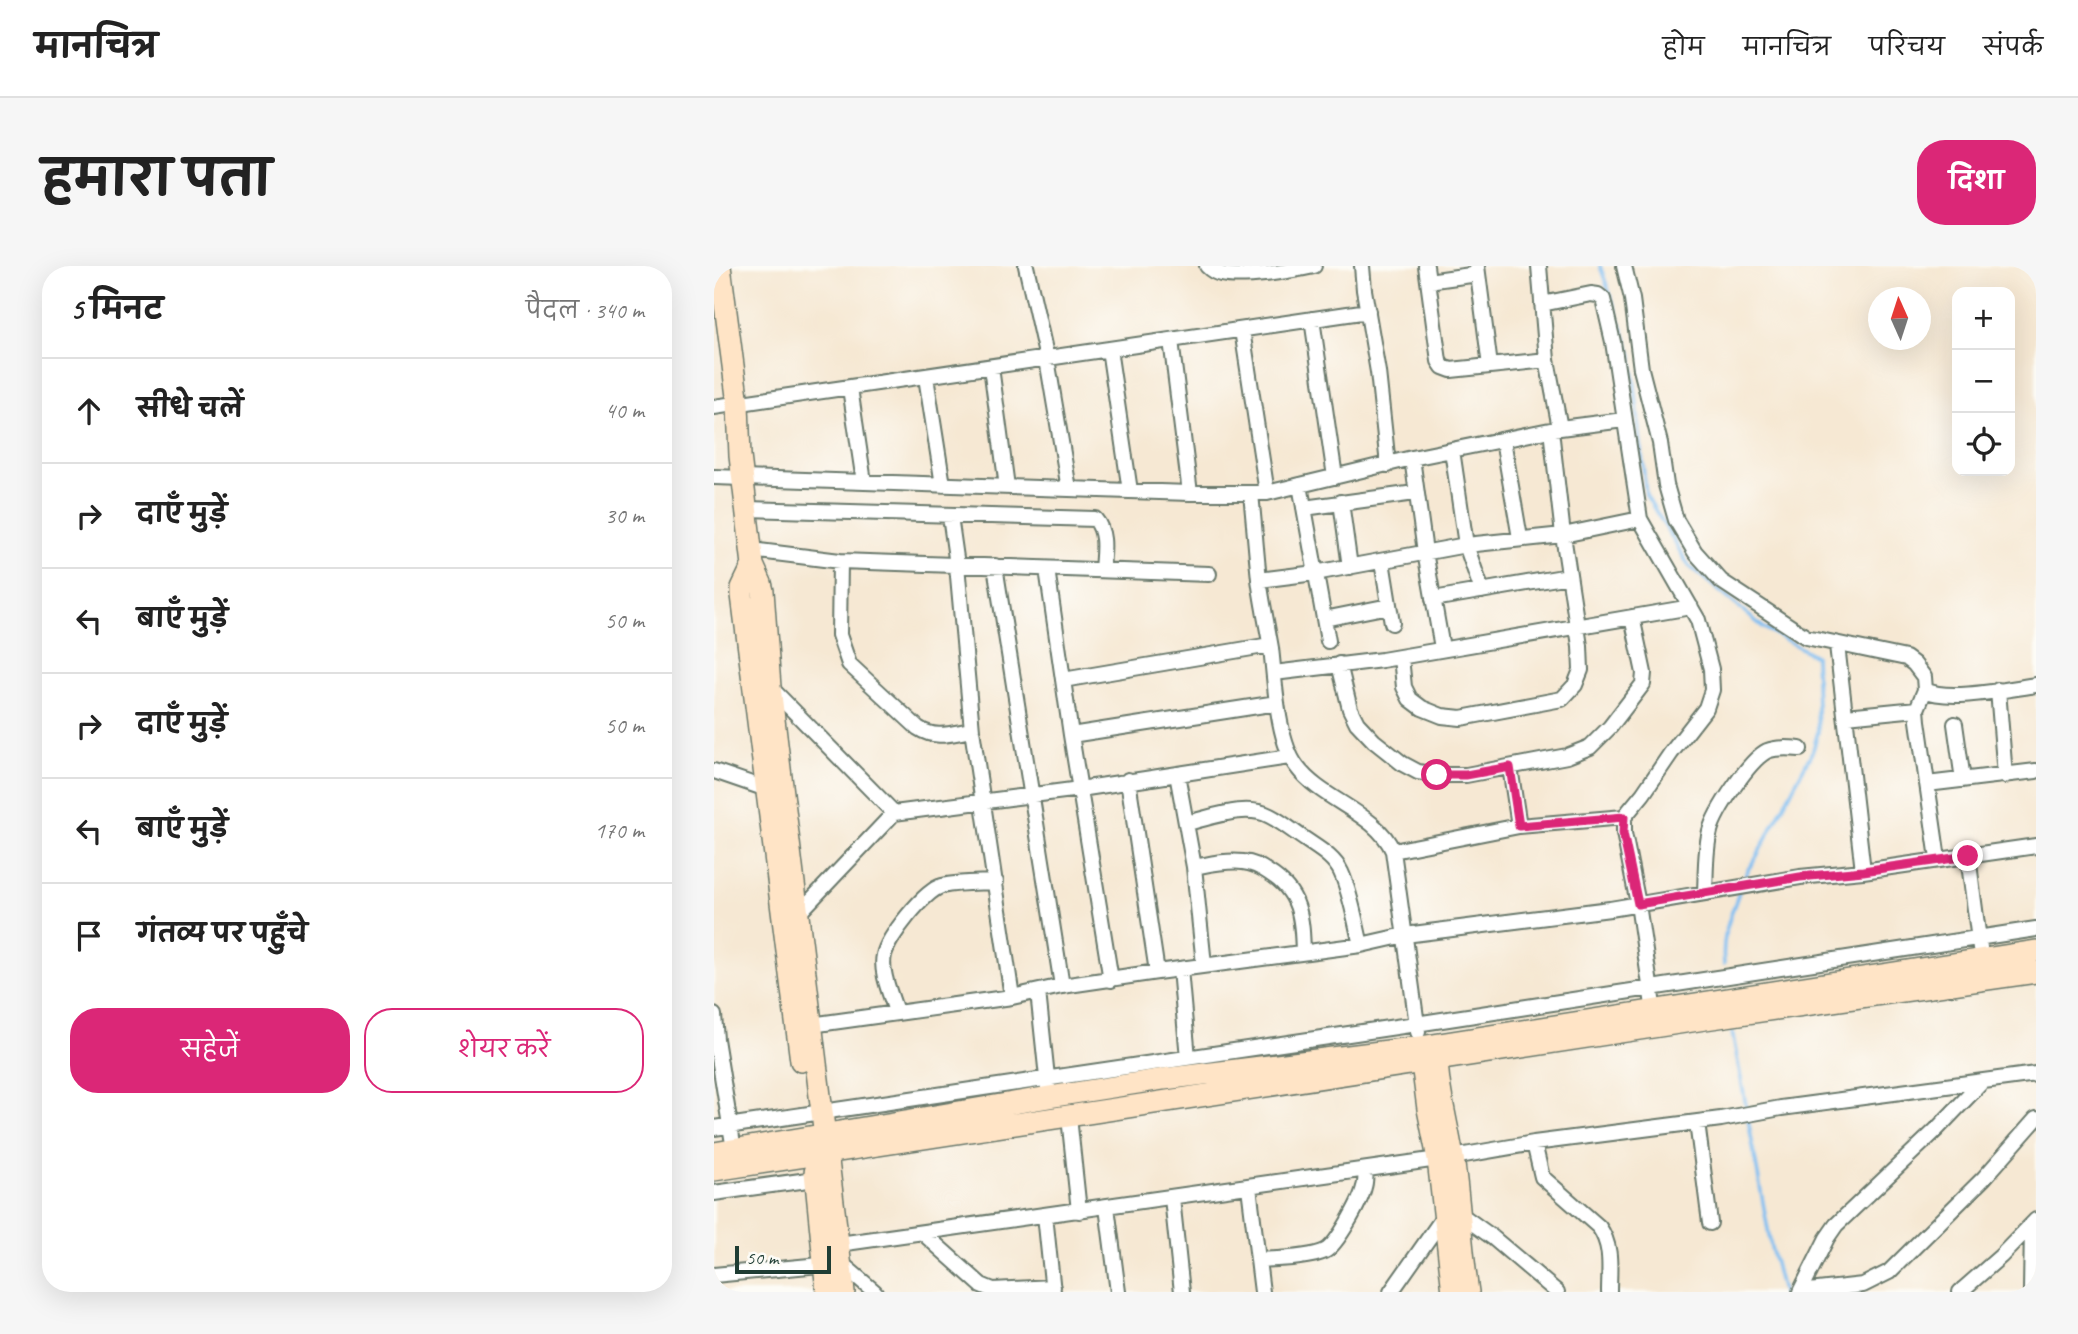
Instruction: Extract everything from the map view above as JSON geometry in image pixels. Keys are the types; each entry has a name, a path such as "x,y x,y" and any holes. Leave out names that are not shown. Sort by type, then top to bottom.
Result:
{"street":[{"path":"720,266 738,404 742,478 752,557 763,591 774,792"},
{"path":"1026,266 1047,359 1069,489"},
{"path":"1207,266 1224,275 1244,275 1314,266"},
{"path":"1362,266 1378,372 1388,465"},
{"path":"1401,657 1404,687 1410,699 1422,708 1442,716 1461,718 1562,699 1576,685 1581,670 1578,626 1563,534 1539,266"},
{"path":"1624,266 1632,299 1641,369 1676,520 1695,552 1721,580 1806,637 1906,658 1914,664 1924,677 1925,690 1917,709 1938,859"},
{"path":"1490,366 1477,270 1427,273 1439,360 1443,367 1451,370 1490,366 1547,360"},
{"path":"1542,304 1591,295 1598,295 1603,299 1613,342 1640,519 1698,620 1710,668 1712,690 1706,708 1624,817 1623,833 1638,904 1655,1019"},
{"path":"714,407 1368,311"},
{"path":"1312,319 1335,477"},
{"path":"1242,330 1267,493"},
{"path":"1171,340 1190,493"},
{"path":"1109,349 1130,491"},
{"path":"991,367 1007,487"},
{"path":"926,377 943,485"},
{"path":"850,388 864,482"},
{"path":"714,477 1190,493 1267,493 1412,458 1555,429 1624,420"},
{"path":"1503,440 1520,538"},
{"path":"1452,450 1466,545 1482,591"},
{"path":"1412,458 1415,493 1443,648"},
{"path":"1300,485 1328,641"},
{"path":"1304,508 1415,493"},
{"path":"1251,494 1259,580 1277,703 1289,757 1314,785 1382,832 1393,851 1416,1024 1428,1054 1443,1107 1452,1214 1453,1292"},
{"path":"1341,502 1350,567"},
{"path":"748,509 1095,519 1103,533 1102,570"},
{"path":"950,516 972,730 1012,996"},
{"path":"1259,580 1315,573 1466,545 1563,534 1640,519"},
{"path":"752,557 1209,574"},
{"path":"752,557 742,595 774,792 835,1258 827,1292"},
{"path":"840,561 839,635 849,664 918,729 939,735 972,730"},
{"path":"1382,561 1392,623"},
{"path":"995,566 1062,986"},
{"path":"1047,569 1111,980"},
{"path":"1433,600 1569,576"},
{"path":"1324,619 1389,606"},
{"path":"1274,673 1401,657 1691,607"},
{"path":"1339,664 1350,709 1357,723 1374,741 1418,772 1466,775 1567,756 1590,747 1643,684 1644,673 1632,617"},
{"path":"1063,680 1270,645"},
{"path":"1838,645 1863,871"},
{"path":"1925,690 1936,695 1947,695 2036,685"},
{"path":"770,687 894,813"},
{"path":"1997,691 2005,776"},
{"path":"1071,734 1277,703"},
{"path":"1846,716 1917,709"},
{"path":"1955,724 1962,780"},
{"path":"1705,892 1707,845 1711,828 1751,763 1768,751 1778,748 1800,749"},
{"path":"790,917 894,813 1080,789 1289,757"},
{"path":"1510,767 1519,826"},
{"path":"714,771 774,792"},
{"path":"1927,783 2036,771"},
{"path":"1177,774 1194,867 1204,965"},
{"path":"1128,780 1157,972"},
{"path":"1186,823 1234,812 1259,812 1270,816 1320,850 1332,859 1340,870 1361,945"},
{"path":"1393,851 1519,826 1624,817"},
{"path":"811,1025 1204,965 1361,945 1405,935 1638,904 1800,877 1863,871 2036,846"},
{"path":"1968,856 1980,949"},
{"path":"1194,867 1231,861 1246,862 1272,873 1293,895 1302,925 1303,953"},
{"path":"896,1013 884,970 884,955 890,940 928,893 941,886 996,881"},
{"path":"790,917 811,1025 817,1134 815,1179 844,1292"},
{"path":"1655,1019 1980,949 2036,929"},
{"path":"714,1170 728,1156 817,1134 1188,1058 1651,988 1980,949 2036,951"},
{"path":"1180,969 1188,1058"},
{"path":"714,1128 731,1126 817,1134 1061,1118 1428,1054 1655,1019 2036,972"},
{"path":"1038,992 1048,1088 1061,1118 1079,1211"},
{"path":"714,1015 715,1039 731,1126 728,1156"},
{"path":"1048,1088 1428,1054"},
{"path":"714,1275 835,1258 923,1233 1366,1170 1534,1143 2036,1074"},
{"path":"1983,1081 1936,1130 1836,1225 1800,1292 1866,1288 1889,1272 1984,1178 2036,1119"},
{"path":"1697,1122 1710,1223"},
{"path":"1534,1143 1542,1177 1605,1236 1609,1247 1609,1292"},
{"path":"1260,1260 1326,1251 1360,1199 1366,1170"},
{"path":"714,1193 815,1179"},
{"path":"1249,1187 1262,1292"},
{"path":"1172,1198 1182,1292"},
{"path":"1107,1207 1118,1292"},
{"path":"1391,1292 1452,1214"},
{"path":"1452,1214 1468,1292"},
{"path":"1452,1214 1492,1237 1557,1292"},
{"path":"923,1233 981,1285 993,1290 1053,1289 1045,1216"},
{"path":"1960,1292 2034,1222"},
{"path":"2031,1292 2034,1222"},
{"path":"835,1258 875,1292"}],"waterway":[{"path":"1600,266 1632,356 1646,495 1689,566 1764,628 1815,656 1818,732 1813,750 1743,881"},
{"path":"1724,964 1725,936 1739,892"},
{"path":"1731,1026 1747,1111"},
{"path":"1748,1119 1771,1247 1782,1292"}],"route":[{"path":"1437,775 1466,775 1510,767 1519,826 1624,817 1623,833 1638,904 1800,877 1968,856"}]}
